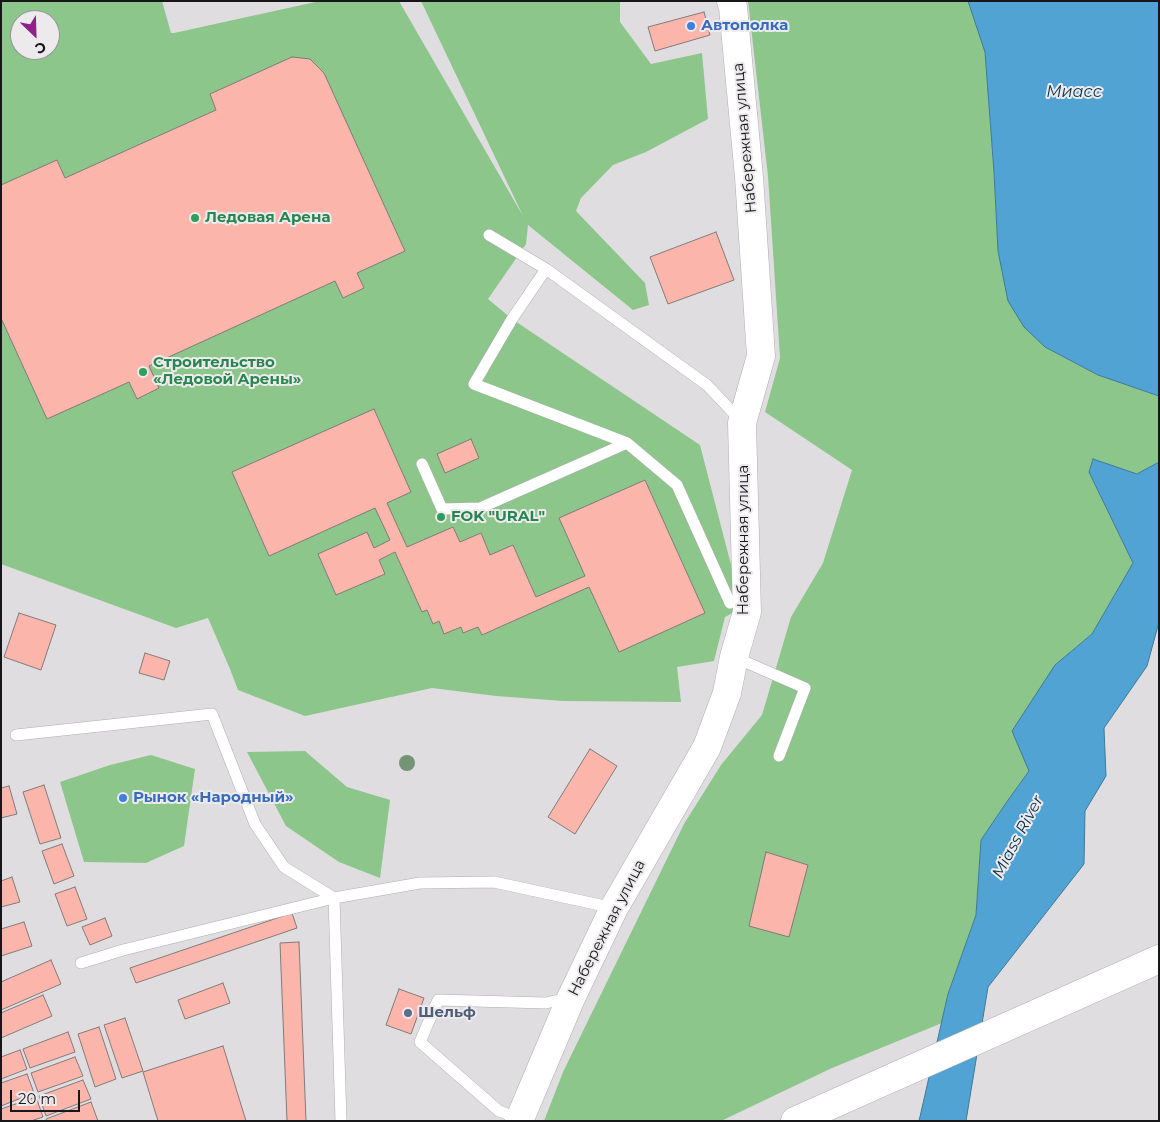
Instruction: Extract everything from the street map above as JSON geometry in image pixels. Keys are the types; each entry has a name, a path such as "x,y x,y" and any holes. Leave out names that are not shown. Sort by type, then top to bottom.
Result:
{"street":[{"name":"Набережная улица","path":"520,1120 571,998 614,908 707,747 727,693 734,658 747,612 742,423 761,356 750,177 731,1"},
{"path":"794,1121 1159,959"}],"lane":[{"path":"488,235 546,268 707,385 742,423"},
{"path":"546,268 512,319 474,384 627,443 678,485 730,603"},
{"path":"422,464 442,509 480,508 627,443"},
{"path":"734,658 805,688 779,756"},
{"path":"16,735 212,714 255,824 284,867 334,898"},
{"path":"81,963 123,950 334,898 420,883 494,882 614,908"},
{"path":"334,898 341,1121"},
{"path":"520,1120 499,1110 420,1042 438,1000 546,1003 571,998"}],"green space":[{"path":"1,1 162,1 171,33 174,33 320,1 399,1 523,216 421,1 620,1 620,22 651,64 702,53 708,119 646,152 613,165 581,198 576,211 645,283 649,305 633,310 528,225 526,244 488,299 512,319 700,445 737,588 738,610 725,617 714,661 677,667 681,702 563,701 496,696 432,688 305,716 238,690 208,618 176,628 1,564"},
{"path":"748,1 968,1 985,52 998,251 1045,347 1098,375 1159,396 1159,462 1137,474 1093,459 1089,471 1133,563 1092,634 1055,665 1029,771 981,840 976,915 948,994 942,1023 832,1068 721,1121 544,1121 563,1072 684,824 721,765 762,715 791,617 823,563 852,470 765,412 780,358 768,176"},
{"path":"305,751 347,787 390,800 380,878 339,862 286,826 247,752"},
{"path":"151,755 195,769 184,846 146,863 84,862 60,782 110,765"}],"water":[{"name":"Миасс","path":"968,1 1159,1 1159,396 1098,375 1045,347 1024,327 1008,301 998,251 985,52"},
{"name":"Miass River","path":"1093,459 1137,474 1159,462 1159,622 1147,666 1104,728 1106,776 1085,811 1084,864 988,987 966,1121 919,1121 948,994 976,915 981,840 1029,771 1012,731 1055,665 1092,634 1133,563 1089,472"}],"building":[{"path":"704,12 710,35 655,51 648,27"},
{"name":"Ледовая Арена","path":"292,57 310,59 324,73 405,251 357,273 364,288 343,298 335,281 149,366 159,388 137,399 129,382 47,419 1,318 1,185 57,160 65,178 216,110 210,94"},
{"path":"716,232 734,280 668,304 650,257"},
{"path":"374,409 411,492 387,503 407,547 453,527 460,542 481,533 490,555 513,545 536,597 585,576 559,518 645,480 705,613 619,652 589,587 482,635 478,627 463,633 461,627 444,634 439,621 433,624 427,610 422,612 395,552 379,560 385,574 336,595 318,554 367,532 374,548 390,540 375,508 269,556 232,472"},
{"path":"471,439 479,458 445,473 437,454"},
{"path":"19,613 56,625 41,670 4,657"},
{"path":"145,653 170,661 164,680 139,673"},
{"path":"590,749 617,766 575,834 548,817"},
{"path":"44,785 61,838 40,844 23,792"},
{"path":"9,786 17,814 1,818 1,788"},
{"path":"62,844 74,876 54,884 42,851"},
{"path":"766,852 808,865 789,937 749,926"},
{"path":"12,877 20,902 1,907 1,881"},
{"path":"75,887 87,919 67,926 55,894"},
{"path":"292,913 297,928 136,983 130,968"},
{"path":"105,918 112,936 90,945 82,927"},
{"path":"24,922 32,946 1,956 1,929"},
{"path":"299,942 306,1121 287,1121 280,943"},
{"path":"51,960 61,984 1,1010 1,982"},
{"path":"223,983 230,1003 185,1019 178,1000"},
{"path":"399,989 424,998 411,1034 386,1025"},
{"path":"43,995 52,1016 1,1038 1,1013"},
{"path":"125,1018 143,1071 122,1078 104,1025"},
{"path":"99,1027 116,1079 95,1087 78,1034"},
{"path":"68,1032 75,1052 30,1068 23,1049"},
{"path":"223,1046 246,1121 158,1121 143,1072"},
{"path":"20,1050 27,1069 1,1079 1,1057"},
{"path":"75,1057 83,1076 38,1092 31,1073"},
{"path":"27,1074 34,1093 1,1106 1,1083"},
{"path":"83,1080 91,1099 46,1116 39,1096"},
{"path":"36,1097 43,1117 31,1121 1,1121 1,1109"},
{"path":"91,1102 98,1121 47,1121 46,1119"}],"place":[{"name":"Автополка","path":"691,26"},
{"name":"Ледовая Арена","path":"195,218"},
{"name":"Строительство «Ледовой Арены»","path":"143,372"},
{"name":"FOK \"URAL\"","path":"441,517"},
{"name":"Рынок «Народный»","path":"123,798"},
{"name":"Шельф","path":"408,1013"}]}
